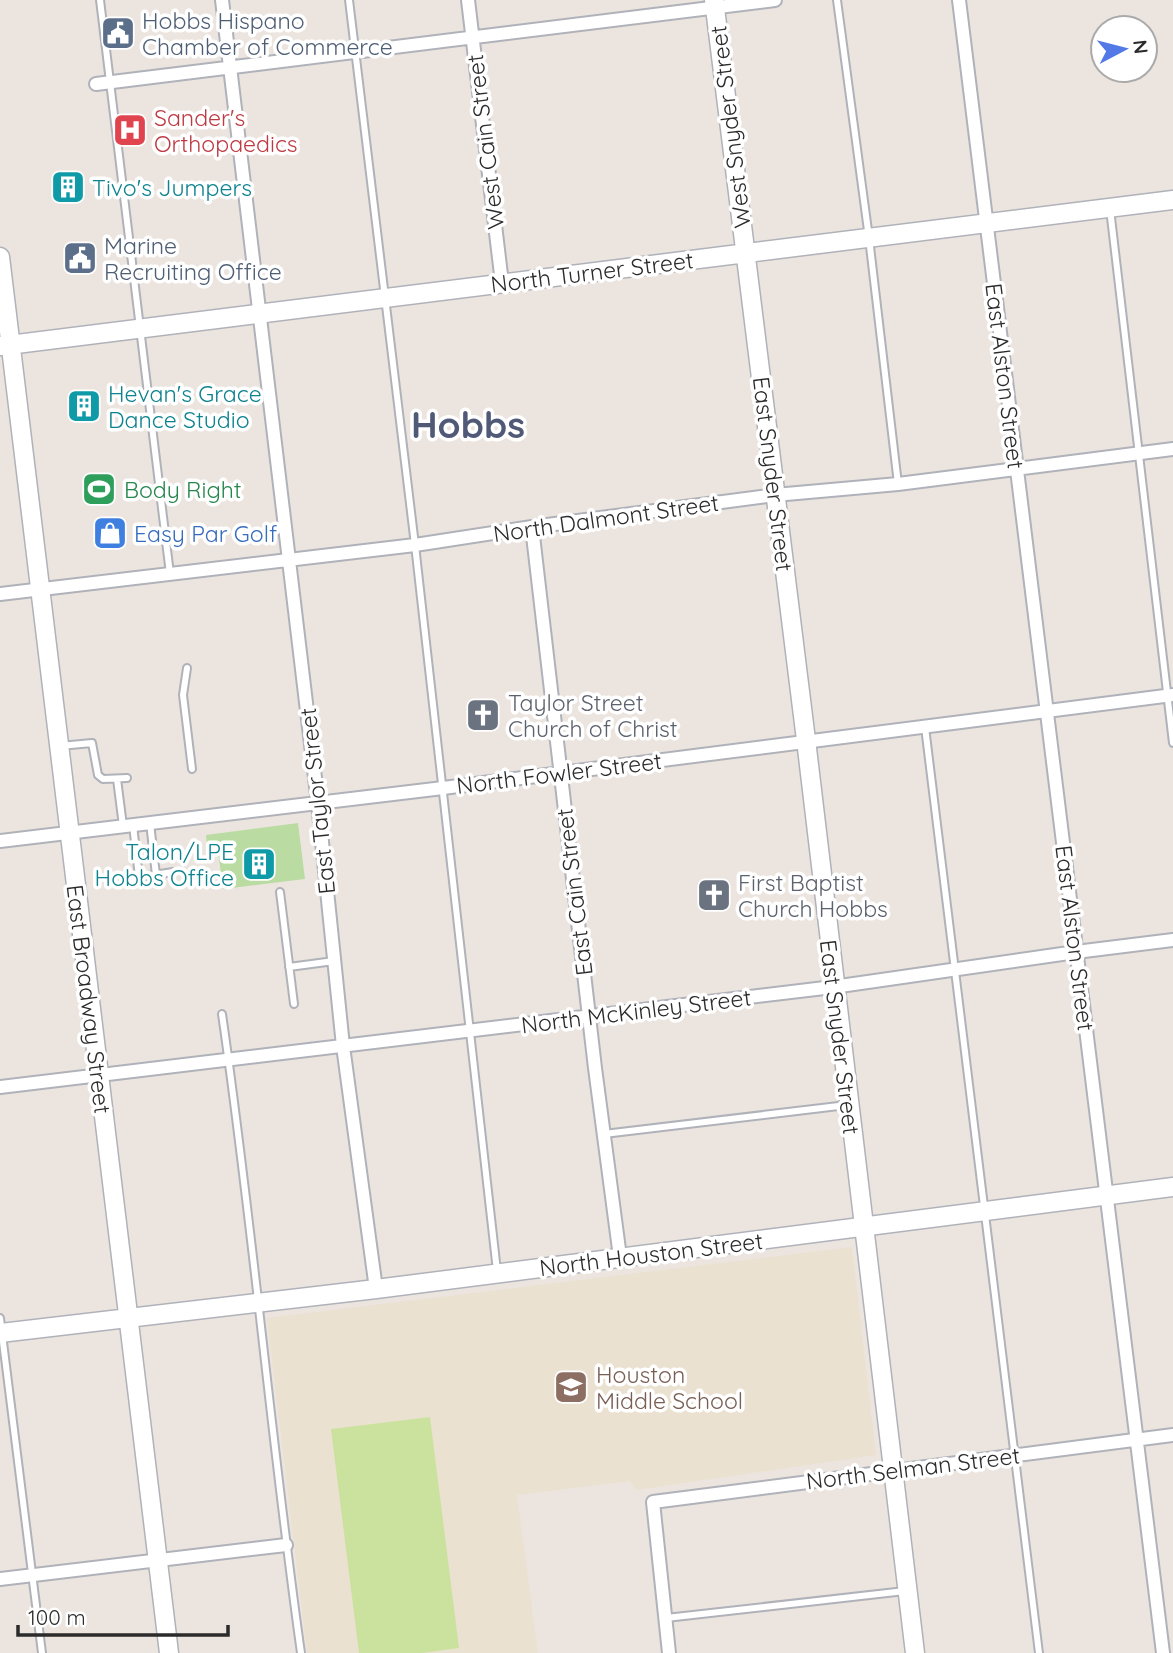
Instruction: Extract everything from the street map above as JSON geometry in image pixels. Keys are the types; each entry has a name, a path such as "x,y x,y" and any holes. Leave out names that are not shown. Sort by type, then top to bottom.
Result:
{"street":[{"name":"East Taylor Street","path":"222,0 318,803 343,1046 376,1289"},
{"name":"West Cain Street","path":"468,0 502,283"},
{"path":"96,84 715,4 775,0"},
{"name":"East Alston Street","path":"959,0 1163,1653"},
{"name":"West Snyder Street","path":"715,4 745,253"},
{"name":"North Turner Street","path":"5,345 1173,200"},
{"name":"East Snyder Street","path":"745,253 915,1653"},
{"name":"East Broadway Street","path":"0,257 5,345 40,590 169,1653"},
{"name":"North Dalmont Street","path":"0,594 415,545 775,495 898,484 1173,449"},
{"name":"East Cain Street","path":"532,527 620,1257"},
{"name":"North Fowler Street","path":"0,841 443,788 1170,695"},
{"name":"North McKinley Street","path":"0,1087 833,987 1173,940"},
{"name":"North Houston Street","path":"1,1328 128,1318 376,1289 1173,1187"},
{"name":"North Selman Street","path":"666,1618 653,1502 1173,1435"},
{"path":"0,1579 286,1545"},
{"path":"666,1618 669,1653"}],"lane":[{"path":"100,0 170,574"},
{"path":"349,0 415,545 497,1273"},
{"path":"837,0 898,484"},
{"path":"1110,208 1170,695 1173,743"},
{"path":"187,668 183,695 192,769"},
{"path":"925,726 1039,1653"},
{"path":"59,746 92,743 98,775 103,779 127,778"},
{"path":"117,779 139,877"},
{"path":"150,823 156,875"},
{"path":"128,878 173,872"},
{"path":"280,892 294,1004"},
{"path":"289,967 334,961"},
{"path":"222,1014 301,1653"},
{"path":"604,1134 848,1105"},
{"path":"1,1328 42,1653"},
{"path":"666,1618 907,1590"}],"shaded area":[{"name":"Houston Middle School","path":"852,1247 876,1455 636,1490 630,1481 517,1495 538,1653 307,1653 267,1318"}],"green space":[{"path":"298,823 305,879 223,889 217,844 207,845 206,835"},
{"path":"430,1417 459,1648 422,1653 359,1653 331,1429"}],"place":[{"name":"Hobbs Hispano Chamber of Commerce","path":"118,33"},
{"name":"Sander's Orthopaedics","path":"130,130"},
{"name":"Tivo's Jumpers","path":"68,187"},
{"name":"Marine Recruiting Office","path":"80,258"},
{"name":"Hevan's Grace Dance Studio","path":"84,406"},
{"name":"Body Right","path":"99,489"},
{"name":"Easy Par Golf","path":"110,533"},
{"name":"Taylor Street Church of Christ","path":"483,715"},
{"name":"Talon/LPE Hobbs Office","path":"259,864"},
{"name":"First Baptist Church Hobbs","path":"714,895"},
{"name":"Houston Middle School","path":"571,1387"}],"district":[{"name":"Hobbs","path":"468,424"}]}
